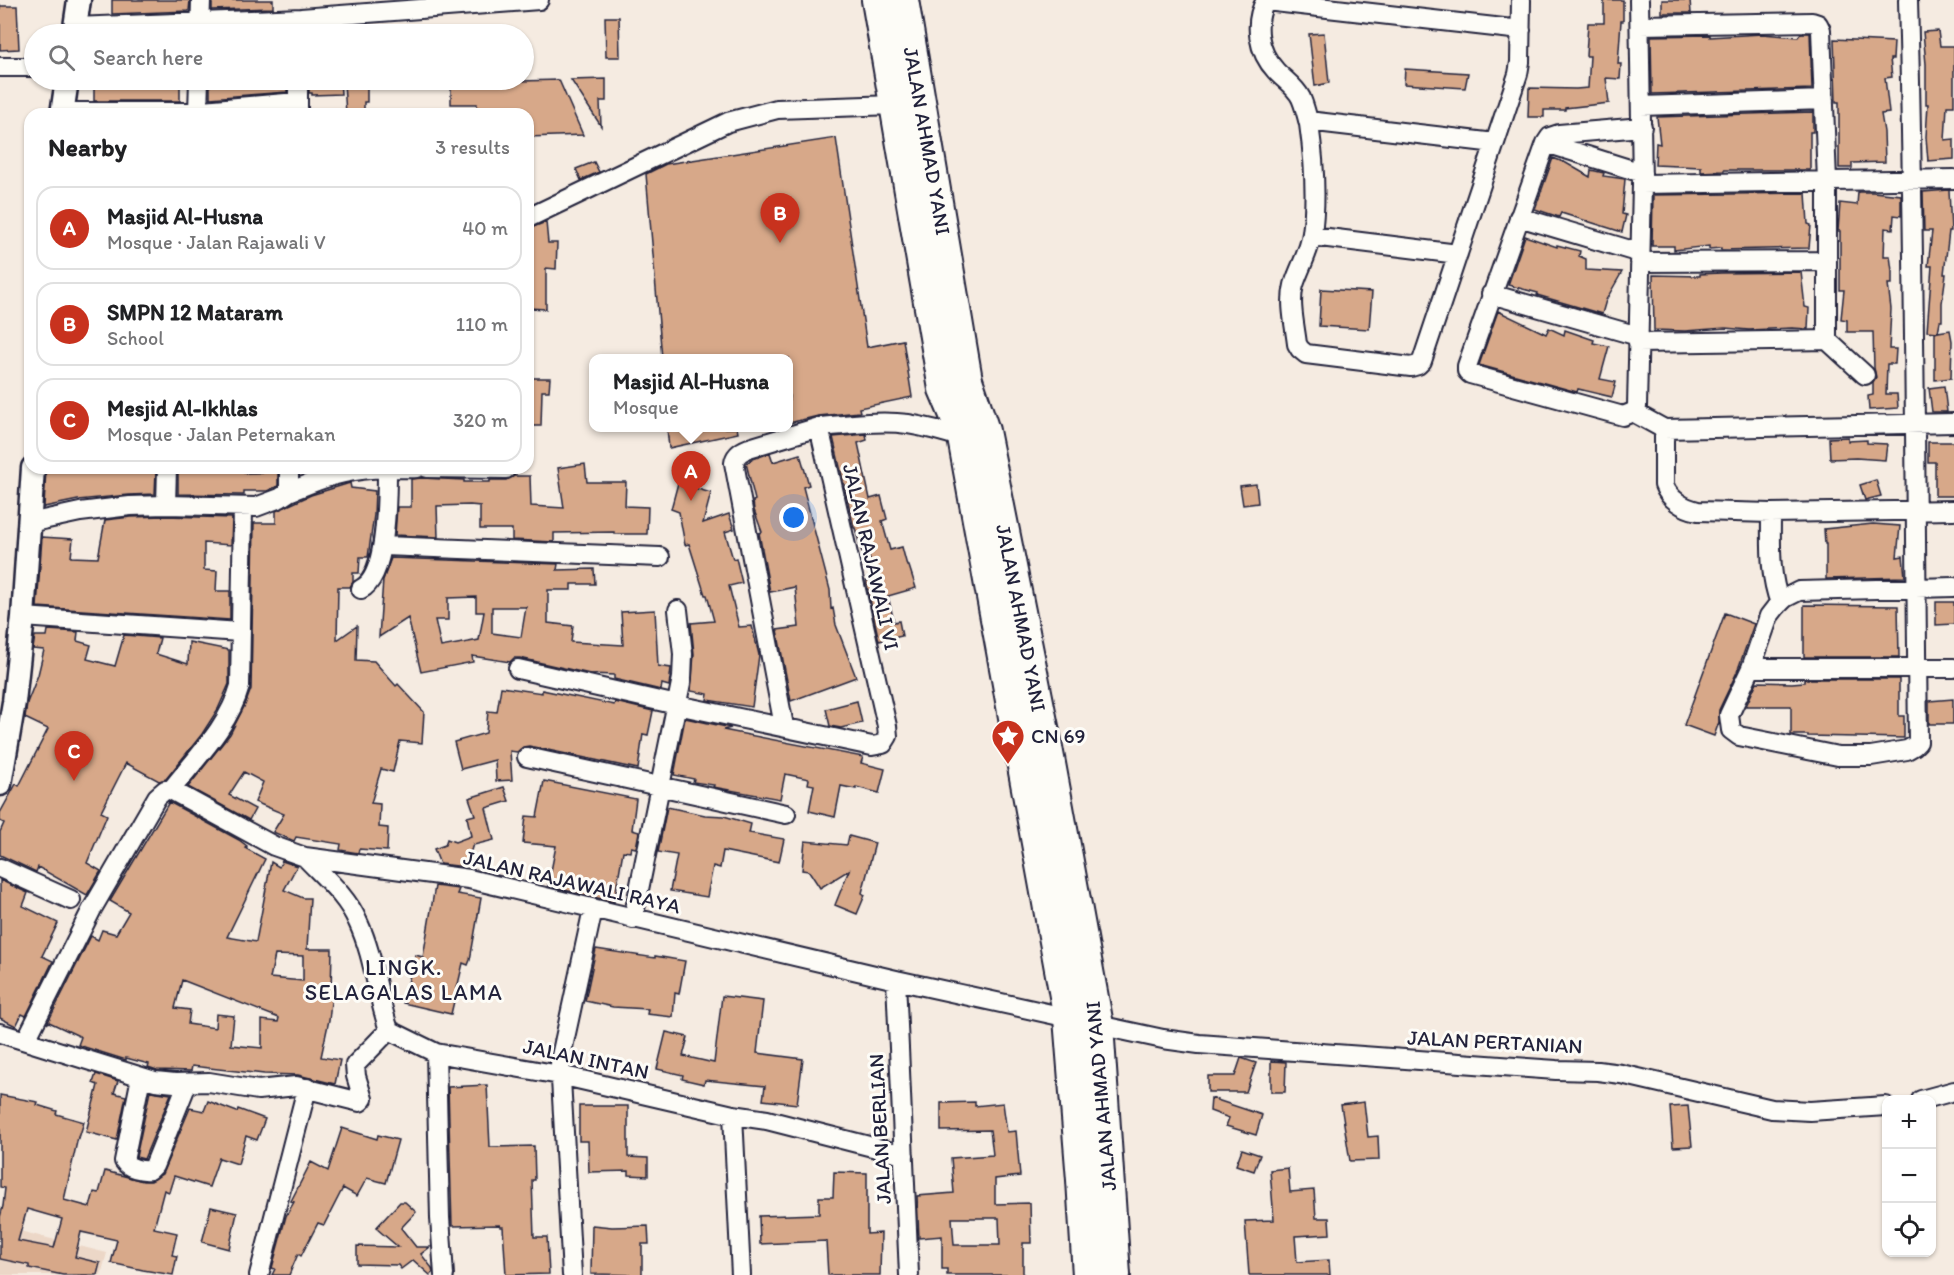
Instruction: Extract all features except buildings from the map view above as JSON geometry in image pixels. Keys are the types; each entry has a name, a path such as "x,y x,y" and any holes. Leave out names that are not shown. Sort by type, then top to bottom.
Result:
{"highway":[{"path":"892,9 895,105 955,385"},
{"name":"JALAN AHMAD YANI","path":"892,9 955,385 969,433 1050,765 1098,1025 1115,1275"},
{"path":"969,433 1069,1018 1088,1275"}],"street":[{"path":"76,24 79,0"},
{"path":"200,24 201,0"},
{"path":"319,24 539,0"},
{"path":"1521,0 1521,30 1518,74 1422,361 1418,365 1410,366 1306,354 1299,349 1297,344 1293,286 1312,236 1315,202 1308,121 1301,97 1264,55 1258,35 1261,10 1266,0 1521,30"},
{"path":"1639,0 1641,106 1641,127 1641,178 1638,403 1633,412 1623,416 1470,374 1467,366 1491,294 1550,137 1559,134 1641,127"},
{"path":"1908,0 1913,180 1916,588 1918,742 1907,750 1871,756 1838,756 1739,736 1731,730 1730,715 1751,668 1769,616 1785,598 1799,591 1916,588 1954,587"},
{"path":"1640,25 1812,22 1818,24 1821,30 1827,181 1827,340"},
{"path":"0,67 24,67"},
{"path":"63,108 65,90"},
{"path":"188,108 195,90"},
{"path":"298,90 298,108"},
{"path":"1641,106 1824,100"},
{"path":"534,215 734,120 777,109 895,105"},
{"path":"1308,121 1495,144"},
{"path":"1546,143 1641,178 1827,181 1954,179"},
{"path":"1519,217 1640,258 1827,261"},
{"path":"1312,236 1458,254"},
{"path":"1491,294 1638,340 1827,340 1865,375"},
{"path":"1633,412 1664,429 1954,423"},
{"path":"518,669 677,705 784,726 734,463 736,456 741,451 819,427 877,422 907,423 969,433"},
{"name":"JALAN RAJAWALI VI","path":"784,726 872,746 879,746 886,741 887,726 819,427"},
{"path":"1664,429 1666,493 1688,509 1770,513 1954,510"},
{"path":"0,784 7,702 23,617 33,474"},
{"path":"166,505 167,474"},
{"path":"289,474 290,492"},
{"path":"29,523 104,508 166,505 256,507 337,474"},
{"path":"361,589 368,585 384,546 387,474"},
{"path":"171,790 220,727 237,699 240,686 243,508"},
{"path":"1770,513 1773,586 1779,603"},
{"path":"384,546 660,557"},
{"path":"633,919 677,705 683,654 678,610"},
{"path":"23,617 240,632"},
{"path":"1751,668 1954,668"},
{"path":"527,757 786,814"},
{"path":"26,1040 121,856 157,797 165,790 171,790 274,846 305,857 344,897 358,921 389,1030 436,1053 440,1218 444,1275"},
{"name":"JALAN RAJAWALI RAYA","path":"305,857 469,879 896,980 1069,1018"},
{"path":"0,868 71,900"},
{"path":"572,1275 560,1061 593,909"},
{"name":"JALAN BERLIAN","path":"896,980 909,1275"},
{"name":"JALAN PERTANIAN","path":"1098,1025 1162,1039 1227,1046 1556,1070 1598,1071 1643,1078 1772,1109 1810,1111 1882,1106"},
{"path":"0,1033 165,1083 209,1082 258,1090 292,1086 362,1102 355,1065 389,1030"},
{"name":"JALAN INTAN","path":"436,1053 560,1075 730,1114 766,1120 904,1155"},
{"path":"141,1077 124,1161 128,1166 145,1171 154,1166 187,1083"},
{"path":"259,1275 307,1088"},
{"path":"1936,1096 1954,1091"},
{"path":"730,1114 741,1275"}],"shaded area":[{"path":"0,1226 107,1253 101,1275 0,1275"}],"place":[{"name":"SMPN 12 Mataram","path":"780,243"},
{"name":"Masjid Al-Husna","path":"691,501"},
{"name":"CN 69","path":"1008,765"},
{"name":"Mesjid Al-Ikhlas","path":"74,781"}],"district":[{"name":"LINGK. SELAGALAS LAMA","path":"404,980"}]}
